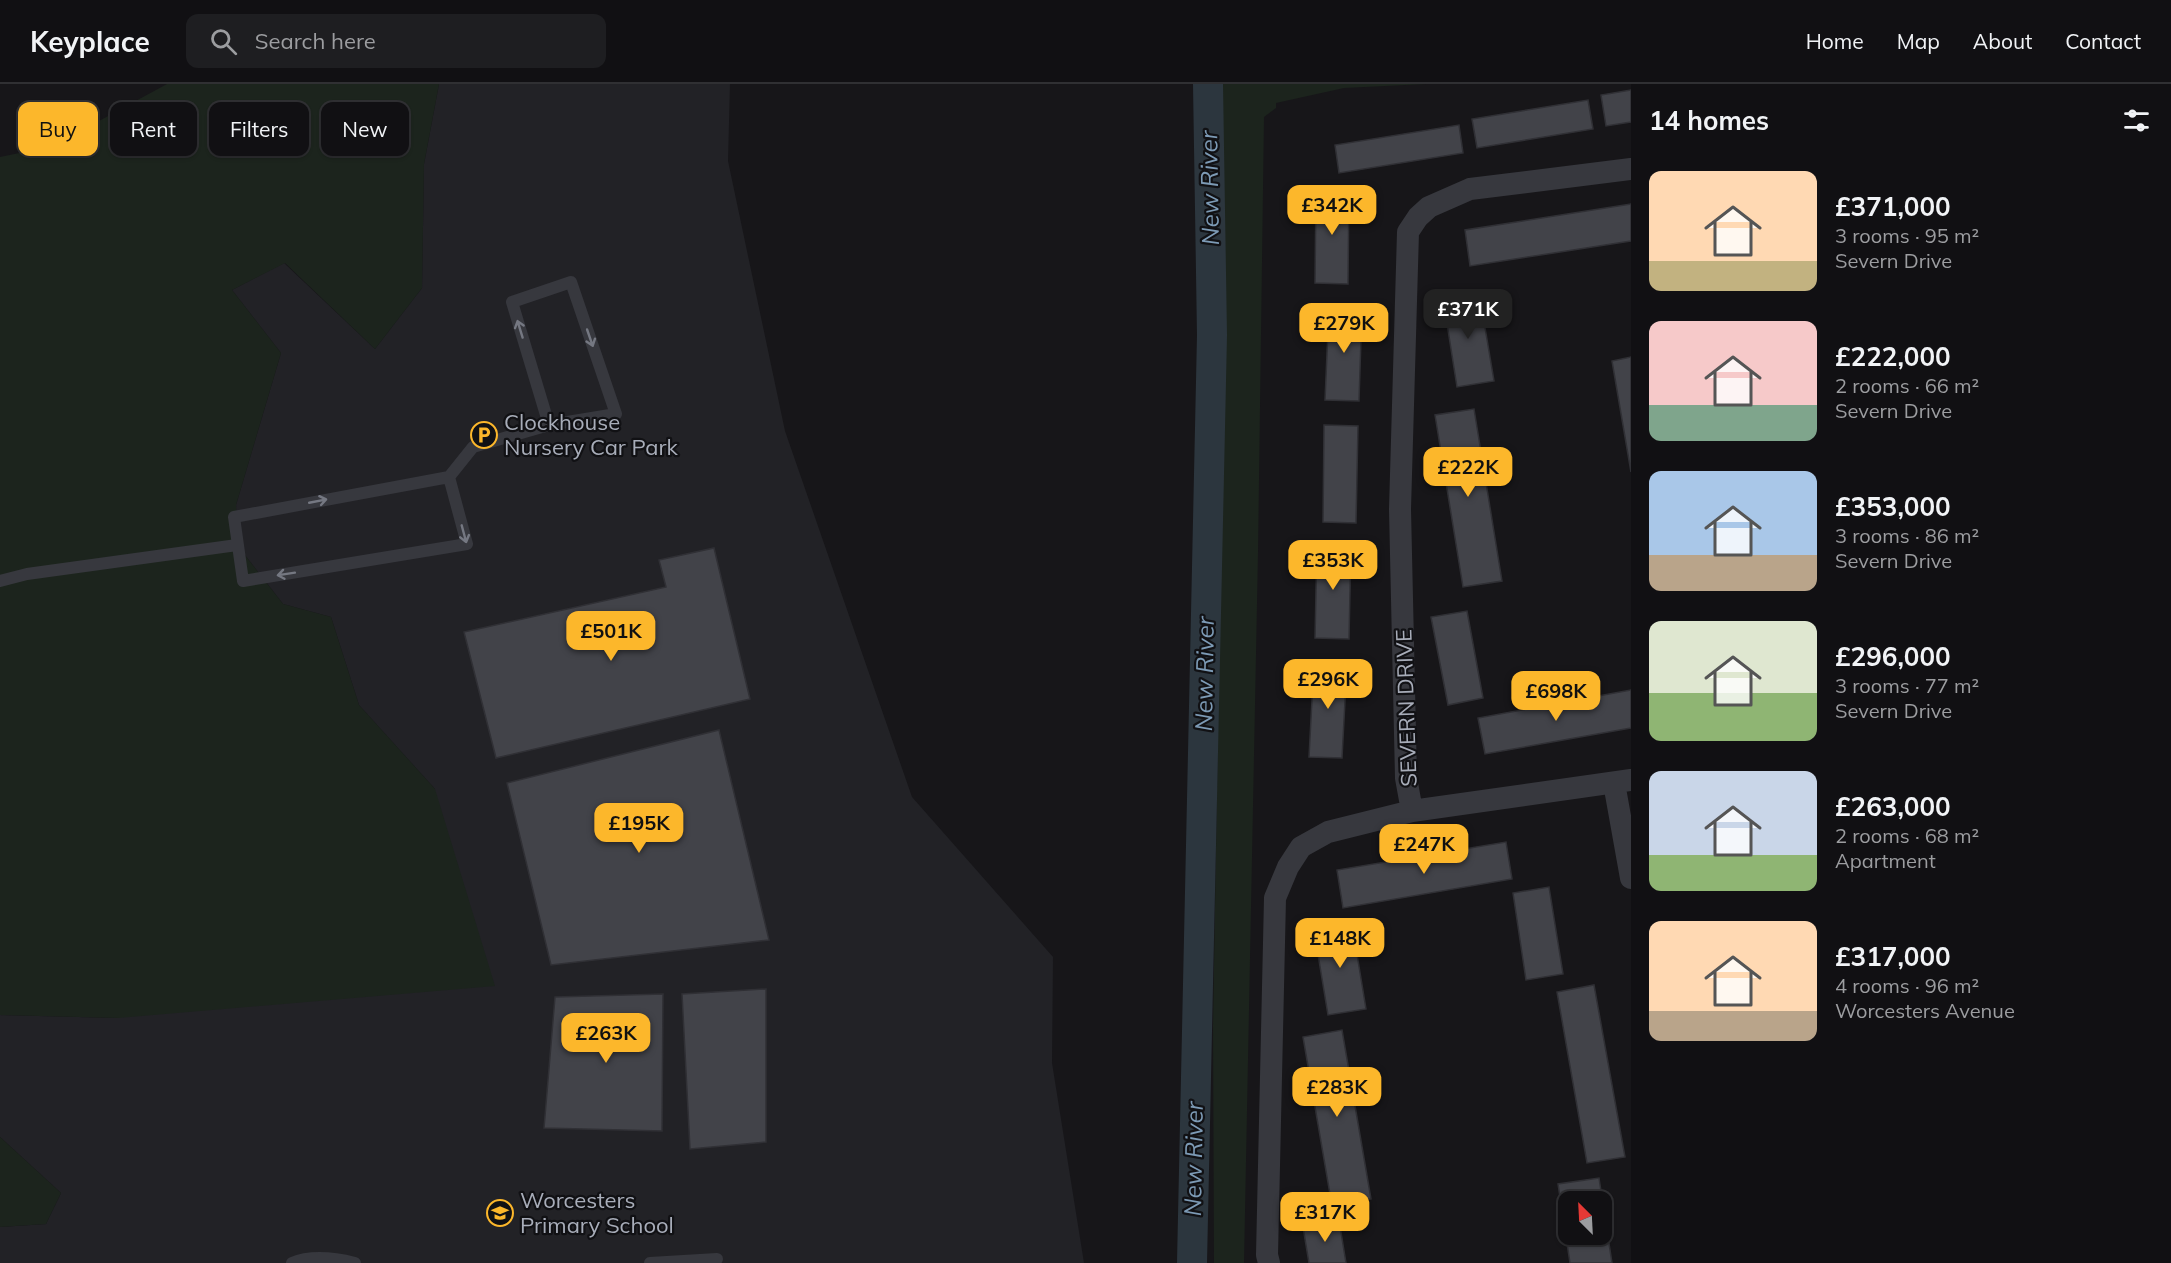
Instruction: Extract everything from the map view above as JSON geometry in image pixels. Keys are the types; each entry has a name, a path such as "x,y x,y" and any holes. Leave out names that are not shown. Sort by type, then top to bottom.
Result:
{"street":[{"name":"SEVERN DRIVE","path":"1412,811 1406,777 1400,509 1408,232 1418,217 1429,207 1470,189 1631,169"},
{"path":"1269,1263 1267,1255 1275,898 1288,867 1301,847 1328,832 1412,811 1623,781 1631,878"}],"lane":[{"path":"449,477 467,544 243,581 234,517 449,477 473,447 549,425 616,414 571,282 512,302 549,425"},
{"path":"0,581 27,574 237,545"},
{"path":"292,1263 303,1258 339,1259 355,1263"},
{"path":"650,1263 717,1259"}],"shaded area":[{"path":"167,84 439,84 424,164 422,288 375,349 285,263 232,290 281,353 236,505 237,545 283,604 331,617 359,705 435,789 495,986 118,1018 0,1015 0,157 18,153 18,156 98,156 98,122 110,115 110,156 197,156 197,102 134,102"},
{"path":"439,84 730,84 728,161 785,431 912,797 1053,957 1052,1063 1084,1263 0,1263 0,1227 46,1224 61,1193 0,1137 0,1015 118,1018 435,789 359,705 331,617 283,604 237,545 236,505 281,353 232,290 284,263 375,349 422,288 424,164"},
{"path":"1221,84 1426,84 1344,88 1276,103 1276,108 1264,117 1244,1263 1214,1263 1213,1026 1225,315"},
{"path":"0,1137 61,1193 46,1224 0,1227"}],"building":[{"path":"1631,90 1631,122 1606,126 1601,95"},
{"path":"1588,100 1593,129 1477,148 1472,119"},
{"path":"1459,125 1463,153 1339,173 1335,145"},
{"path":"1316,187 1349,188 1348,284 1315,283"},
{"path":"1631,204 1631,241 1470,266 1465,230"},
{"path":"1479,292 1494,381 1457,387 1443,298"},
{"path":"1329,307 1362,308 1359,401 1325,400"},
{"path":"1631,357 1631,472 1612,361"},
{"path":"1474,409 1502,581 1463,587 1435,415"},
{"path":"1324,425 1358,426 1356,523 1323,522"},
{"path":"1317,543 1351,544 1349,639 1315,638"},
{"path":"714,548 750,699 496,758 464,632 666,587 659,560"},
{"path":"1467,611 1483,698 1448,705 1431,617"},
{"path":"1314,661 1347,663 1342,758 1309,757"},
{"path":"1631,690 1631,728 1485,754 1478,718"},
{"path":"719,730 769,940 551,965 507,783"},
{"path":"1506,842 1512,879 1343,908 1337,870"},
{"path":"1549,887 1563,974 1526,980 1513,893"},
{"path":"1352,924 1366,1009 1328,1015 1314,930"},
{"path":"1594,985 1625,1157 1587,1163 1557,992"},
{"path":"766,989 766,1142 690,1149 682,994"},
{"path":"663,994 662,1131 544,1128 555,997"},
{"path":"1342,1030 1371,1199 1332,1206 1303,1037"},
{"path":"1599,1178 1601,1191 1559,1191 1558,1184"},
{"path":"1339,1220 1346,1263 1309,1263 1303,1227"},
{"path":"1567,1245 1609,1245 1612,1263 1570,1263"}],"waterway":[{"name":"New River","path":"1192,1263 1212,335 1208,84"}],"place":[{"name":"Clockhouse Nursery Car Park","path":"484,435"},
{"name":"Worcesters Primary School","path":"500,1213"}]}
